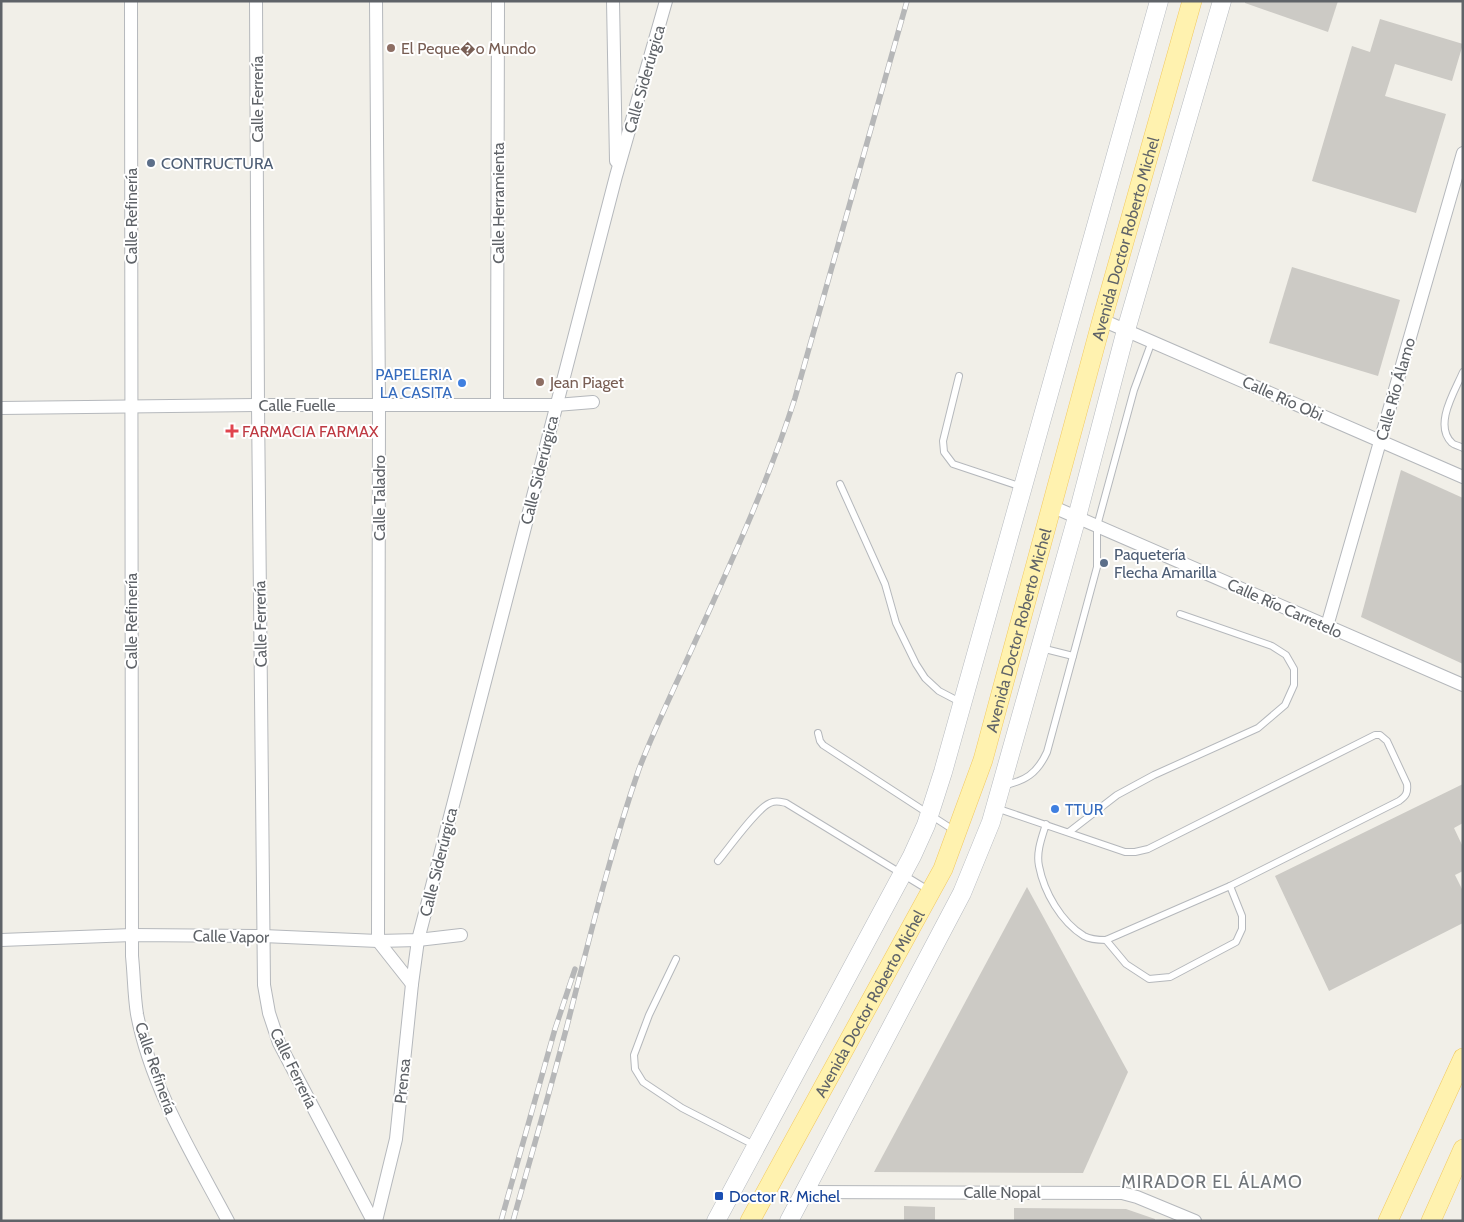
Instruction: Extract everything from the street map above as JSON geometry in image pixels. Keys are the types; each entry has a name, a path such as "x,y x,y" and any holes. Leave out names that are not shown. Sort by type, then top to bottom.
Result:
{"main road":[{"name":"Avenida Doctor Roberto Michel","path":"716,1221 902,875 930,814 1158,1"},
{"name":"Avenida Doctor Roberto Michel","path":"750,1221 943,869 983,760 1102,320 1192,1"},
{"name":"Avenida Doctor Roberto Michel","path":"789,1221 962,893 991,822 1077,517 1126,330 1222,1"},
{"path":"1388,1221 1463,1058"},
{"path":"1431,1221 1463,1150"}],"street":[{"name":"Calle Refinería","path":"131,1 132,956 137,1013 154,1073 171,1113 228,1221"},
{"name":"Calle Ferrería","path":"256,1 264,985 269,1013 278,1043 375,1221"},
{"name":"Calle Taladro","path":"376,1 379,405 378,941"},
{"name":"Calle Herramienta","path":"497,405 498,1"},
{"path":"613,1 616,176"},
{"name":"Calle Siderúrgica","path":"418,940 616,176 666,1"},
{"name":"Calle Río Álamo","path":"1327,626 1463,153"},
{"name":"Calle Río Obi","path":"1102,320 1463,477"},
{"name":"Calle Fuelle","path":"1,408 258,405 556,406 593,402"},
{"name":"Calle Río Carretelo","path":"1052,506 1463,685"},
{"name":"Calle Vapor","path":"1,940 132,935 263,936 378,941 418,940 461,935"},
{"name":"Prensa","path":"375,1221 396,1139 418,940"},
{"path":"378,941 412,984"},
{"name":"Calle Nopal","path":"805,1192 1122,1193 1137,1197 1195,1221"}],"lane":[{"path":"1001,787 1016,783 1036,771 1047,752 1097,567 1097,526 1134,390 1152,341"},
{"path":"1463,372 1444,414 1445,431 1452,443 1463,448"},
{"path":"959,376 943,441 944,452 953,464 1022,488"},
{"path":"840,484 885,584 896,623 916,664 925,678 939,691 962,703"},
{"path":"1069,832 1117,796 1154,775 1258,728 1285,705 1294,685 1294,669 1286,655 1272,646 1180,614"},
{"path":"1039,648 1073,656"},
{"path":"818,733 823,745 957,831"},
{"path":"995,808 1046,824 1125,852 1134,852 1148,849 1371,736 1380,735 1384,738 1407,784 1404,798 1230,886 1106,940 1096,940 1085,936 1068,923 1051,898 1038,864 1039,849 1046,824"},
{"path":"718,861 760,811 770,803 776,801 786,802 930,892"},
{"path":"1106,940 1126,964 1149,979 1170,977 1236,942 1242,929 1242,916 1230,886"},
{"path":"676,959 646,1023 634,1055 635,1069 643,1082 682,1108 756,1146"}],"building":[{"path":"1245,1 1338,1 1328,32 1245,3"},
{"path":"1380,19 1463,44 1452,81 1395,64 1385,96 1446,114 1416,213 1312,181 1352,46 1370,52"},
{"path":"1292,267 1400,300 1378,376 1269,343"},
{"path":"1401,470 1463,498 1463,664 1361,617"},
{"path":"1463,784 1463,823 1454,828 1463,847 1463,871 1455,875 1463,891 1463,923 1329,991 1275,876"},
{"path":"1027,887 1128,1072 1083,1173 874,1172"},
{"path":"904,1206 935,1207 935,1221 904,1221"},
{"path":"1014,1208 1126,1209 1155,1219 1155,1221 1014,1221"}],"railway":[{"path":"513,1221 561,1050 600,897 628,801 651,740 746,527 784,431 795,398 907,1"},
{"path":"501,1221 555,1029 575,969"}],"place":[{"name":"El Peque�o Mundo","path":"391,48"},
{"name":"CONTRUCTURA","path":"151,163"},
{"name":"Jean Piaget","path":"540,382"},
{"name":"PAPELERIA LA CASITA","path":"462,383"},
{"name":"FARMACIA FARMAX","path":"232,431"},
{"name":"Paquetería Flecha Amarilla","path":"1104,563"},
{"name":"TTUR","path":"1055,809"},
{"name":"Doctor R. Michel","path":"719,1196"}],"district":[{"name":"MIRADOR EL ÁLAMO","path":"1212,1182"}]}
